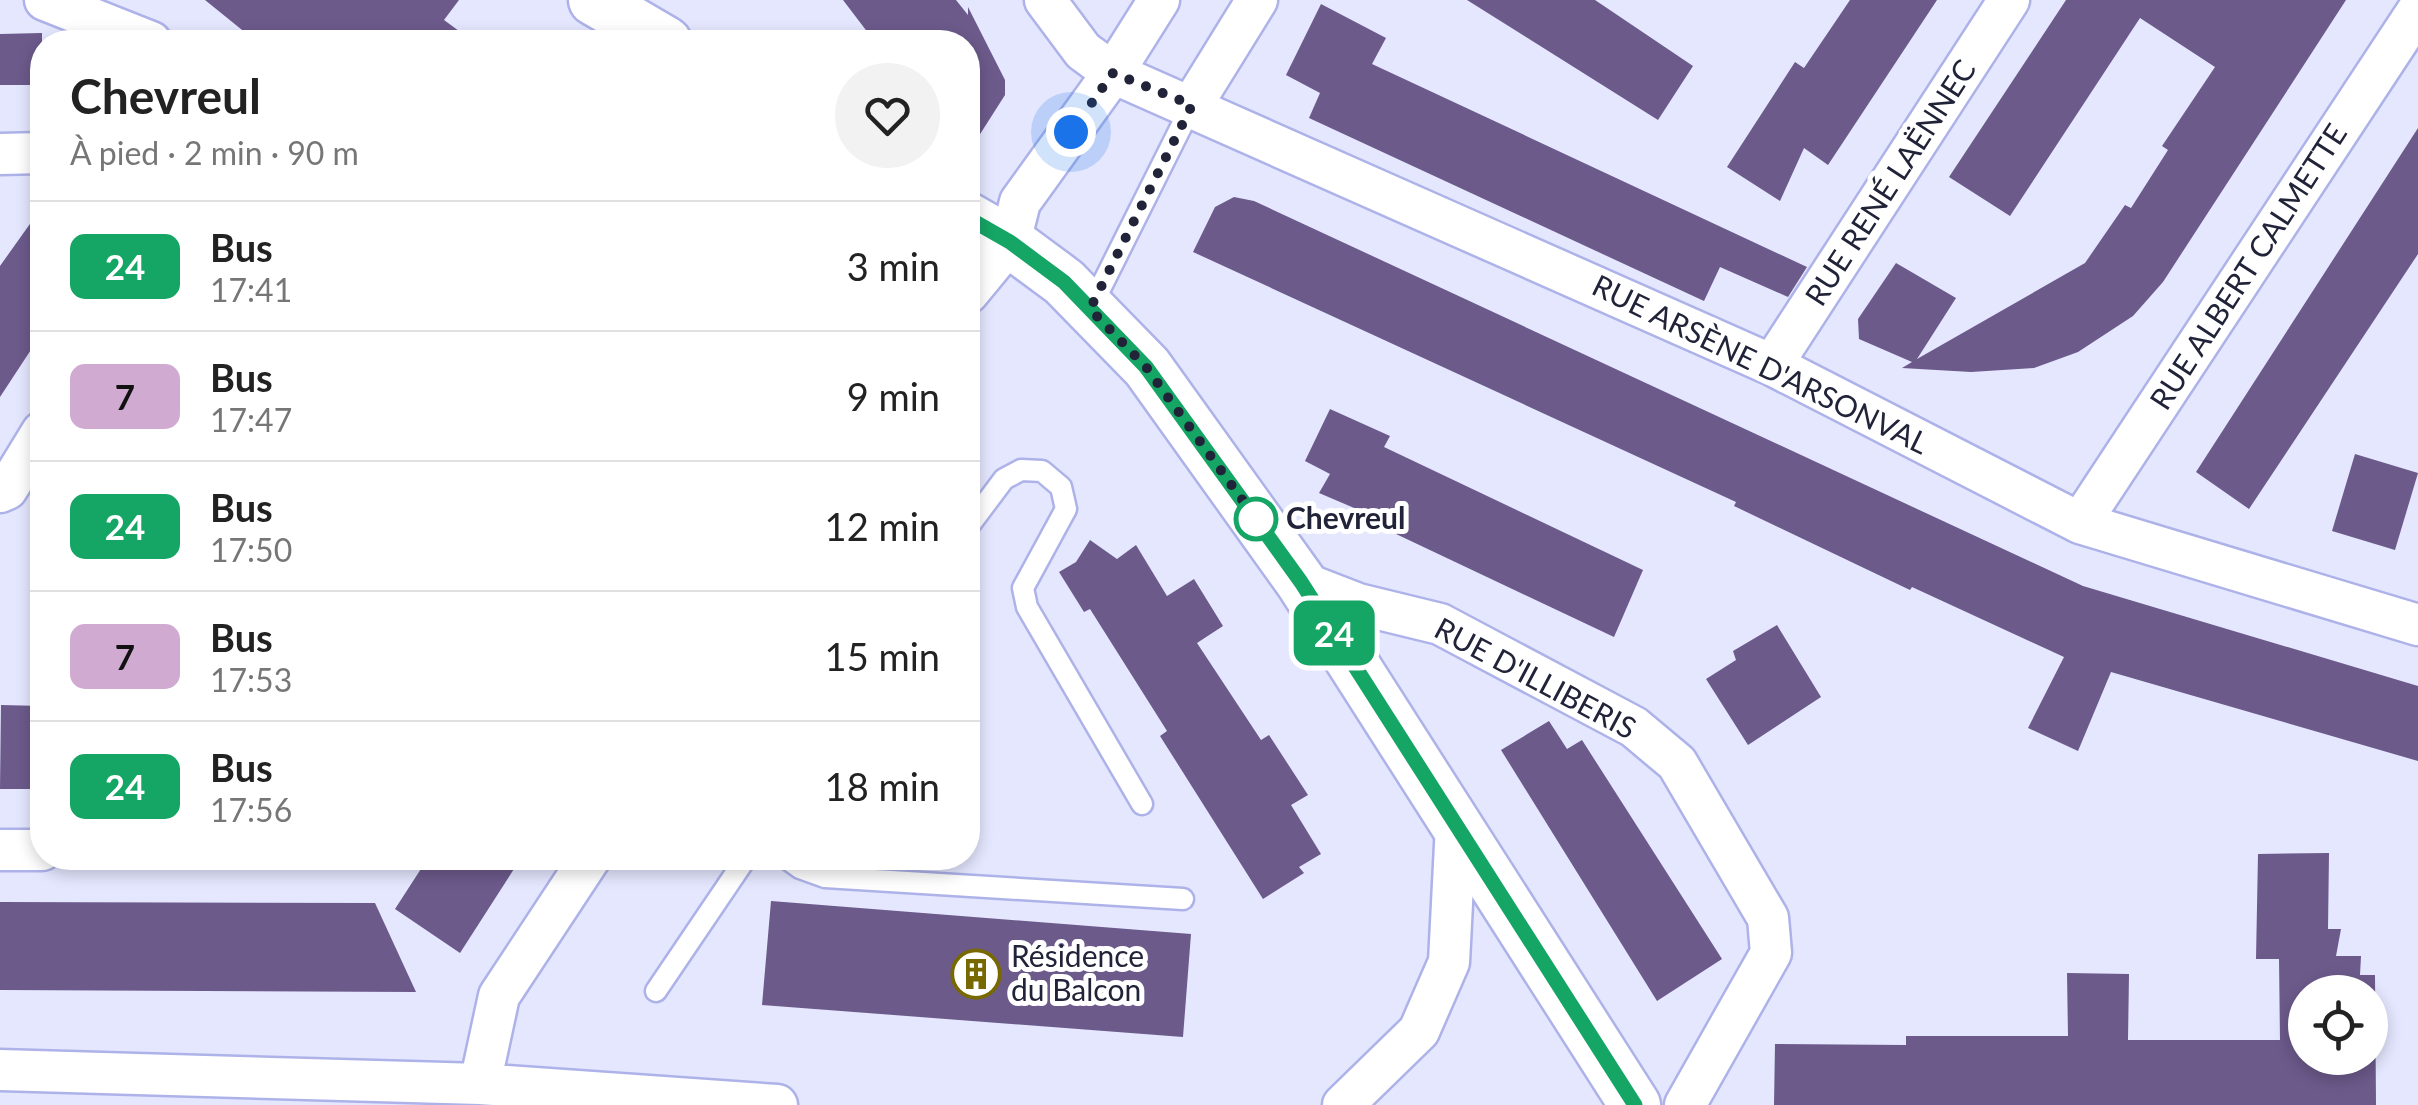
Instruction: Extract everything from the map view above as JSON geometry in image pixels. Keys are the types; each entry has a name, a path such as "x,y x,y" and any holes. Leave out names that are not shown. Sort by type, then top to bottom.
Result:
{"street":[{"path":"45,0 121,30"},
{"path":"594,0 645,30"},
{"name":"RUE ARSÈNE D'ARSONVAL","path":"1044,0 1082,51 1113,73 1772,365 2080,524 2418,625"},
{"path":"980,278 1010,242 1020,202 1113,73 1159,0"},
{"path":"1192,105 1257,0"},
{"name":"RUE RENÉ LAËNNEC","path":"1772,365 2009,0"},
{"name":"RUE ALBERT CALMETTE","path":"2080,524 2418,10"},
{"path":"0,154 30,153"},
{"path":"980,225 1064,282 1146,367 1301,582 1635,1105"},
{"path":"0,492 7,489 30,452"},
{"name":"RUE D'ILLIBERIS","path":"1301,582 1358,604 1440,624 1634,727 1677,763 1768,918 1771,953 1686,1105"},
{"path":"1343,1105 1419,1032 1449,962 1456,825"},
{"path":"0,850 30,850"},
{"path":"480,1084 499,996 582,870"},
{"path":"0,1070 324,1093 480,1084 777,1105"}],"lane":[{"path":"1090,309 1192,105"},
{"path":"980,511 1004,479 1021,470 1042,471 1061,487 1066,509 1022,588 1027,607 1142,804"},
{"path":"656,991 738,870"},
{"path":"806,870 825,877 1183,899"}],"building":[{"path":"205,0 459,0 444,20 458,30 242,30"},
{"path":"843,0 956,0 968,15 968,7 980,30 866,30"},
{"path":"1467,0 1595,0 1693,66 1658,120"},
{"path":"1850,0 1937,0 1828,165 1804,148 1780,201 1727,167 1795,62 1804,68"},
{"path":"2066,0 2346,0 2163,282 2133,316 2078,352 2034,368 1971,372 1902,368 1912,362 1859,339 1858,319 1896,263 1956,298 1917,359 2085,263 2125,205 2131,208 2168,150 2162,146 2215,67 2140,18 2010,216 1949,177"},
{"path":"1321,4 1386,38 1372,64 1807,267 1788,297 1720,267 1704,301 1309,118 1320,93 1286,75"},
{"path":"980,31 1005,80 1005,95 980,134"},
{"path":"30,33 30,85 0,85 0,34"},
{"path":"2418,128 2418,254 2249,509 2196,472"},
{"path":"1234,197 1254,201 2083,586 2418,686 2418,761 2111,672 2078,751 2028,728 2064,657 1912,587 1910,590 1734,506 1736,502 1193,252 1215,207"},
{"path":"30,224 30,351 0,397 0,266"},
{"path":"1330,409 1390,436 1384,447 1643,570 1614,637 1377,525 1380,519 1319,493 1330,474 1305,461"},
{"path":"2355,454 2418,473 2395,550 2332,531"},
{"path":"1090,540 1117,559 1136,545 1167,596 1194,579 1223,626 1197,643 1261,740 1269,735 1308,795 1291,805 1321,854 1299,867 1304,873 1263,899 1160,736 1167,731 1090,609 1084,612 1059,572 1076,562"},
{"path":"1777,625 1821,697 1748,745 1706,679 1736,660 1733,651"},
{"path":"1,705 30,706 30,789 0,789"},
{"path":"1549,721 1567,749 1582,740 1722,959 1657,1001 1501,750"},
{"path":"2329,853 2328,929 2341,929 2336,956 2361,956 2360,975 2288,975 2288,1075 2376,1075 2376,1105 1774,1105 1775,1044 1906,1045 1906,1036 2068,1036 2067,973 2129,974 2128,1040 2280,1040 2279,959 2256,959 2258,854"},
{"path":"420,870 513,870 460,953 395,909"},
{"name":"Résidence du Balcon","path":"771,901 1191,934 1183,1037 762,1005"},
{"path":"0,902 375,903 416,992 0,990"}],"bus line":[{"name":"24","path":"980,225 1064,282 1146,367 1301,582 1635,1105"}],"place":[{"name":"Chevreul","path":"1256,519"},
{"name":"Résidence du Balcon","path":"976,974"}],"route":[{"path":"1071,132 1113,73 1192,105 1090,309 1146,367 1262,527 1256,519"}]}
